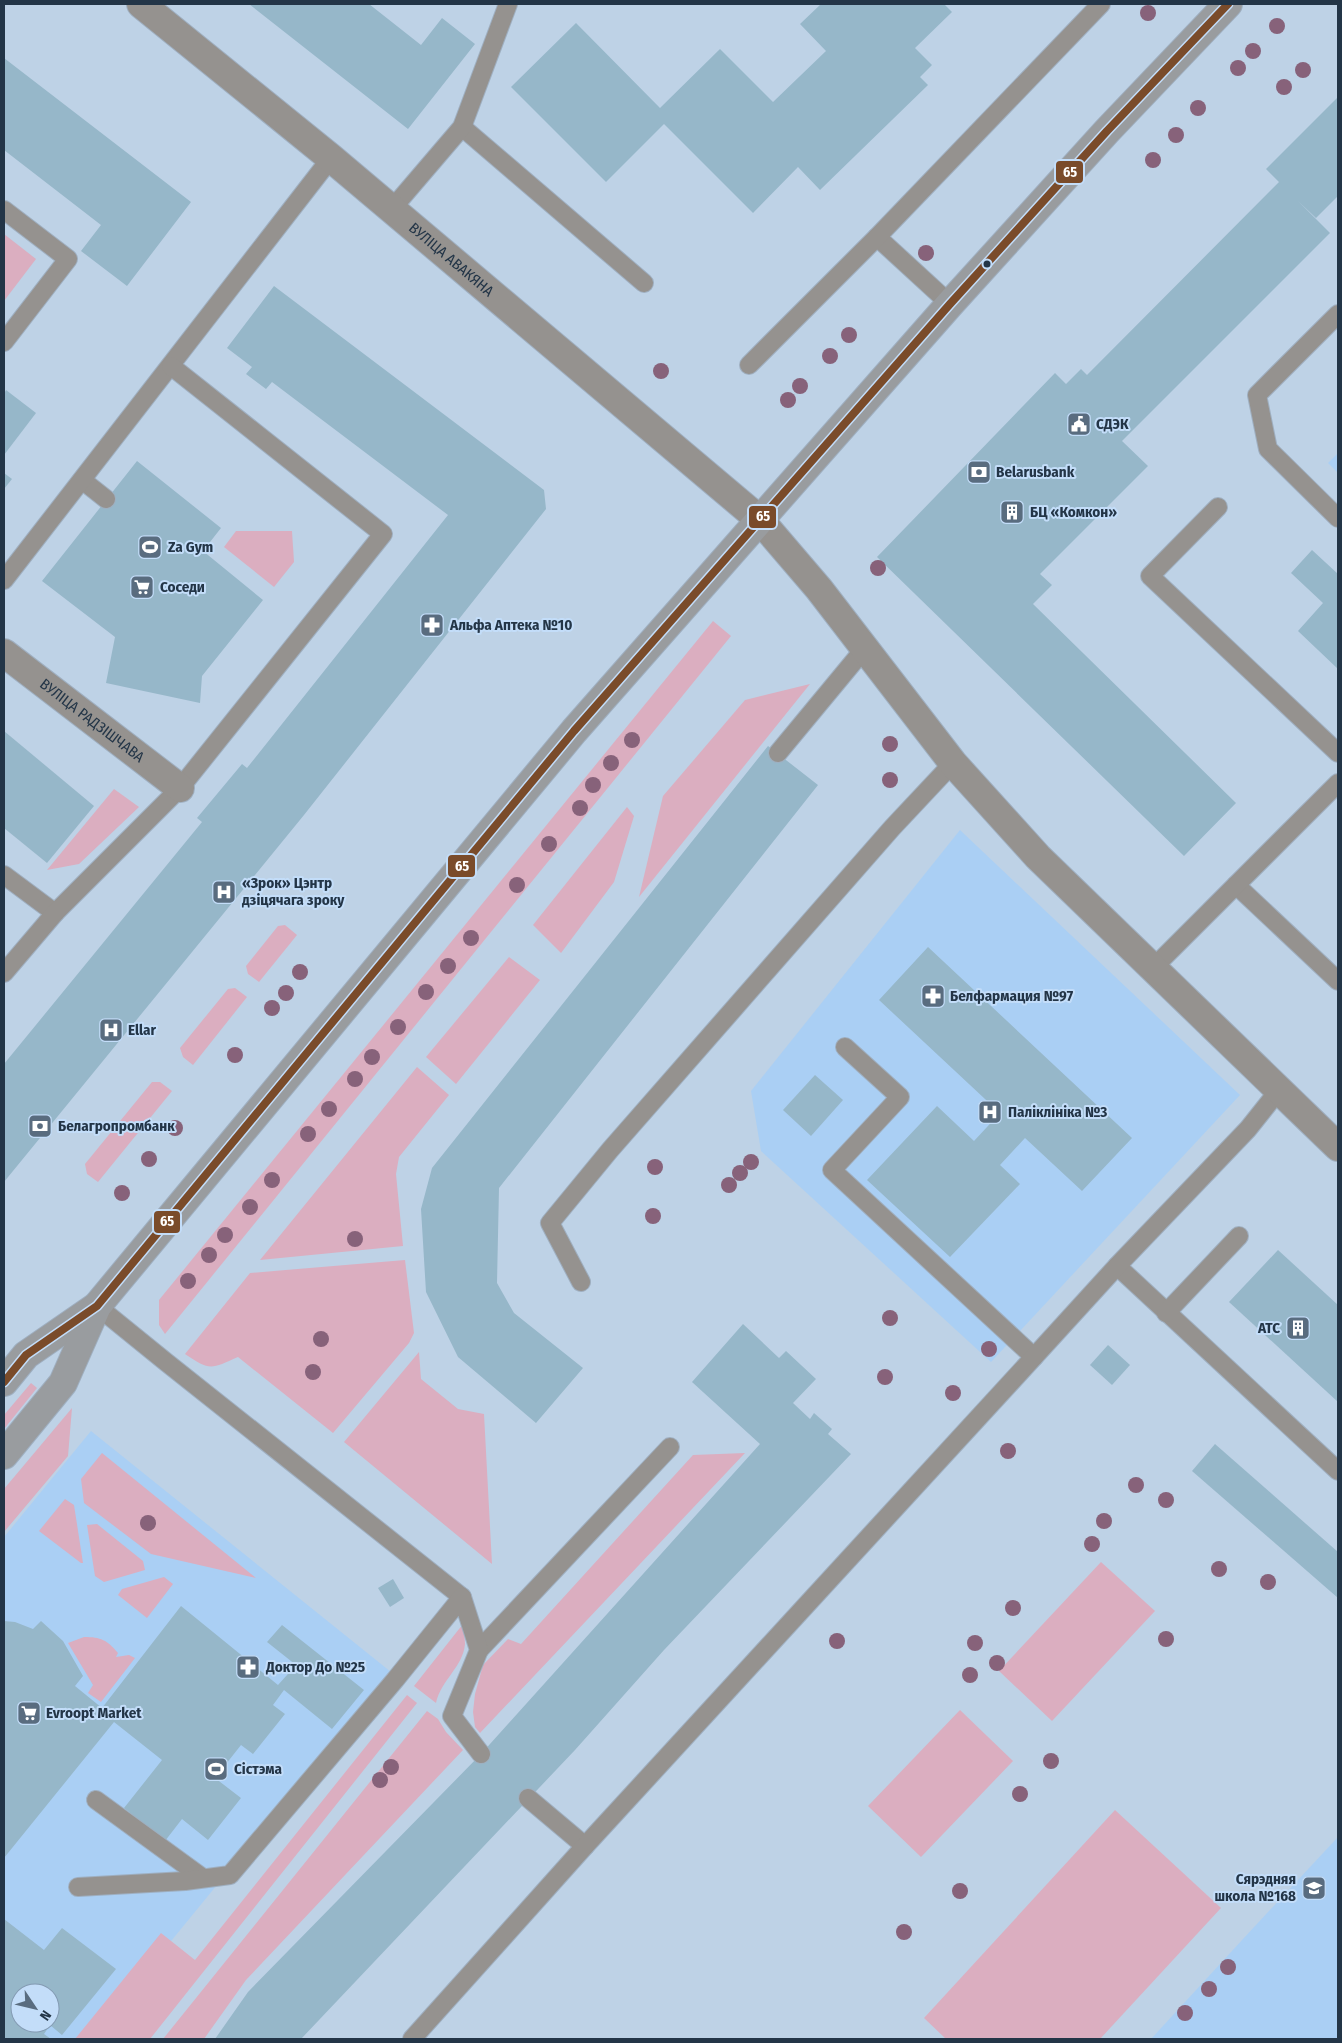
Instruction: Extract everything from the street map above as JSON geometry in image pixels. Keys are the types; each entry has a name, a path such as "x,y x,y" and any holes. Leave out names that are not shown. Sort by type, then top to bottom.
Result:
{"main road":[{"path":"4,1382 26,1355 97,1306 574,732 950,304 1107,131 1228,4"},
{"path":"4,1456 63,1383 97,1306"}],"street":[{"name":"ВУЛІЦА АВАКЯНА","path":"141,4 331,158 760,520 818,588 953,763 1038,857 1338,1147"},
{"name":"ВУЛІЦА РАДЗІШЧАВА","path":"4,653 180,788"}],"lane":[{"path":"392,210 462,127 508,4"},
{"path":"749,366 877,237 1101,4"},
{"path":"462,127 644,284"},
{"path":"4,580 331,158"},
{"path":"4,210 68,259 4,342"},
{"path":"877,237 950,304"},
{"path":"1338,314 1257,395 1268,449 1338,518"},
{"path":"4,973 55,913 180,788 383,534 171,366"},
{"path":"82,480 106,499"},
{"path":"1218,507 1150,576 1338,753"},
{"path":"778,753 865,648"},
{"path":"581,1282 550,1223 610,1150 872,850 953,763"},
{"path":"1153,968 1338,783"},
{"path":"4,875 55,913"},
{"path":"1236,885 1338,981"},
{"path":"845,1047 900,1097 832,1170 1034,1357"},
{"path":"412,2039 585,1846 1117,1266 1248,1129 1279,1090"},
{"path":"1166,1313 1239,1236"},
{"path":"1117,1266 1338,1471"},
{"path":"97,1306 462,1597 479,1650"},
{"path":"481,1754 452,1716 479,1650 670,1447"},
{"path":"78,1887 230,1876 389,1688 462,1597"},
{"path":"528,1798 585,1846"},
{"path":"96,1800 203,1878"}],"shaded area":[{"path":"4,234 36,259 4,301"},
{"path":"1338,453 1338,473 1328,463"},
{"path":"236,531 292,531 294,562 274,587 224,547"},
{"path":"713,621 731,636 165,1334 159,1325 159,1300"},
{"path":"810,684 639,897 663,796 745,700"},
{"path":"114,789 139,807 79,864 47,870"},
{"path":"627,807 634,816 614,882 561,953 533,925"},
{"name":"Паліклініка №3","path":"960,830 1240,1095 991,1362 761,1151 751,1091"},
{"path":"285,925 297,935 259,982 248,974 246,966 278,926"},
{"path":"509,957 540,980 456,1084 426,1057"},
{"path":"235,988 247,997 193,1065 183,1057 180,1048 228,989"},
{"path":"417,1067 449,1095 399,1157 396,1174 403,1246 260,1260"},
{"path":"152,1082 160,1082 172,1091 98,1182 87,1174 85,1164"},
{"path":"405,1260 414,1333 409,1343 333,1433 238,1357 216,1366 206,1366 185,1354 250,1273"},
{"path":"419,1352 421,1379 458,1409 484,1414 492,1564 344,1442"},
{"path":"31,1383 37,1388 4,1429 4,1415"},
{"path":"72,1408 68,1456 4,1532 4,1489"},
{"path":"91,1431 391,1672 91,2039 4,2039 4,1537"},
{"path":"102,1453 256,1578 151,1554 84,1503 81,1479"},
{"path":"745,1453 480,1733 475,1727 473,1712 475,1694 483,1665 508,1639 521,1644 693,1455"},
{"path":"65,1499 74,1505 83,1563 39,1531"},
{"path":"97,1524 143,1561 145,1570 104,1582 95,1576 87,1525"},
{"path":"1101,1562 1155,1611 1052,1721 999,1671"},
{"path":"164,1577 173,1584 147,1618 118,1595 122,1589"},
{"path":"463,1624 465,1644 463,1652 456,1667 442,1687 436,1703 414,1686"},
{"path":"84,1637 107,1642 118,1653 116,1657 129,1655 135,1658 101,1702 88,1693 93,1685 68,1643"},
{"path":"407,1695 417,1703 150,2039 75,2039 161,1933 195,1960"},
{"path":"960,1710 1013,1761 921,1857 868,1806"},
{"path":"427,1711 438,1719 446,1732 463,1750 246,1980 204,2039 163,2039"},
{"path":"1115,1810 1221,1908 1100,2039 946,2039 924,2018"},
{"name":"Сярэдняя школа №168","path":"1338,1837 1338,2039 1151,2039 1243,1939"}],"building":[{"path":"249,4 369,4 421,45 442,18 475,44 408,129"},
{"path":"821,4 944,4 952,12 915,48 932,65 920,77 928,85 820,190 798,167 753,213 664,124 606,182 511,87 576,23 660,108 720,49 773,102 826,51 800,24"},
{"path":"4,58 191,202 127,286 81,251 101,225 4,150"},
{"path":"1338,97 1338,196 1316,218 1298,201 1330,233 1122,441 1148,466 1040,574 1052,585 1033,604 1236,803 1184,856 877,557 1055,373 1066,384 1081,369 1087,375 1279,182 1266,169"},
{"path":"274,286 544,490 546,509 304,815 4,1182 4,1064 202,822 197,818 242,764 247,768 448,515 272,382 266,389 246,374 252,367 227,348"},
{"path":"6,390 36,413 4,455 4,394"},
{"path":"137,461 221,528 203,551 263,600 202,676 200,703 106,683 115,637 42,581"},
{"path":"4,473 12,479 4,489"},
{"path":"1312,550 1338,574 1338,669 1298,631 1323,603 1291,573"},
{"path":"4,731 94,806 47,863 4,828"},
{"path":"768,746 818,785 499,1188 497,1283 514,1313 583,1368 536,1423 458,1357 426,1292 421,1209 432,1168"},
{"path":"928,947 1132,1138 1082,1191 1025,1138 1000,1165 1020,1184 950,1257 867,1180 937,1106 974,1141 1000,1113 879,1000"},
{"path":"815,1075 843,1100 811,1136 783,1110"},
{"name":"ATC","path":"1278,1250 1338,1305 1338,1402 1229,1302"},
{"path":"743,1324 779,1358 786,1351 816,1379 793,1403 810,1419 814,1413 832,1429 828,1434 851,1454 664,1650 575,1750 301,2039 215,2039 248,1992 481,1754 760,1444 692,1382"},
{"path":"1108,1345 1130,1365 1112,1385 1090,1365"},
{"path":"1215,1444 1338,1552 1338,1598 1192,1471"},
{"path":"393,1579 404,1598 390,1607 378,1588"},
{"path":"181,1606 278,1685 296,1665 267,1642 282,1625 364,1690 332,1729 284,1690 273,1705 285,1714 253,1754 241,1745 215,1778 241,1798 208,1840 182,1819 165,1841 124,1808 162,1760 114,1722 4,1858 4,1621 15,1622 33,1629 41,1621 63,1641 83,1676 75,1686 102,1708"},
{"path":"4,1919 44,1950 62,1928 116,1969 62,2035 60,2033 60,1983 10,1983 10,2033 45,2033 51,2039 4,2039"}],"transit line":[{"name":"65","path":"4,1382 26,1355 97,1306 574,731 950,304 1107,131 1228,4"}],"place":[{"name":"СДЭК","path":"1079,424"},
{"name":"Belarusbank","path":"979,472"},
{"name":"БЦ «Комкон»","path":"1012,512"},
{"name":"Za Gym","path":"150,547"},
{"name":"Соседи","path":"142,587"},
{"name":"Альфа Аптека №10","path":"432,625"},
{"name":"«Зрок» Цэнтр дзіцячага зроку","path":"224,892"},
{"name":"Белфармация №97","path":"933,996"},
{"name":"Ellar","path":"111,1030"},
{"name":"Паліклініка №3","path":"990,1112"},
{"name":"Белагропромбанк","path":"40,1126"},
{"name":"ATC","path":"1298,1328"},
{"name":"Доктор До №25","path":"248,1667"},
{"name":"Evroopt Market","path":"29,1713"},
{"name":"Сістэма","path":"216,1769"},
{"name":"Сярэдняя школа №168","path":"1314,1888"}]}
